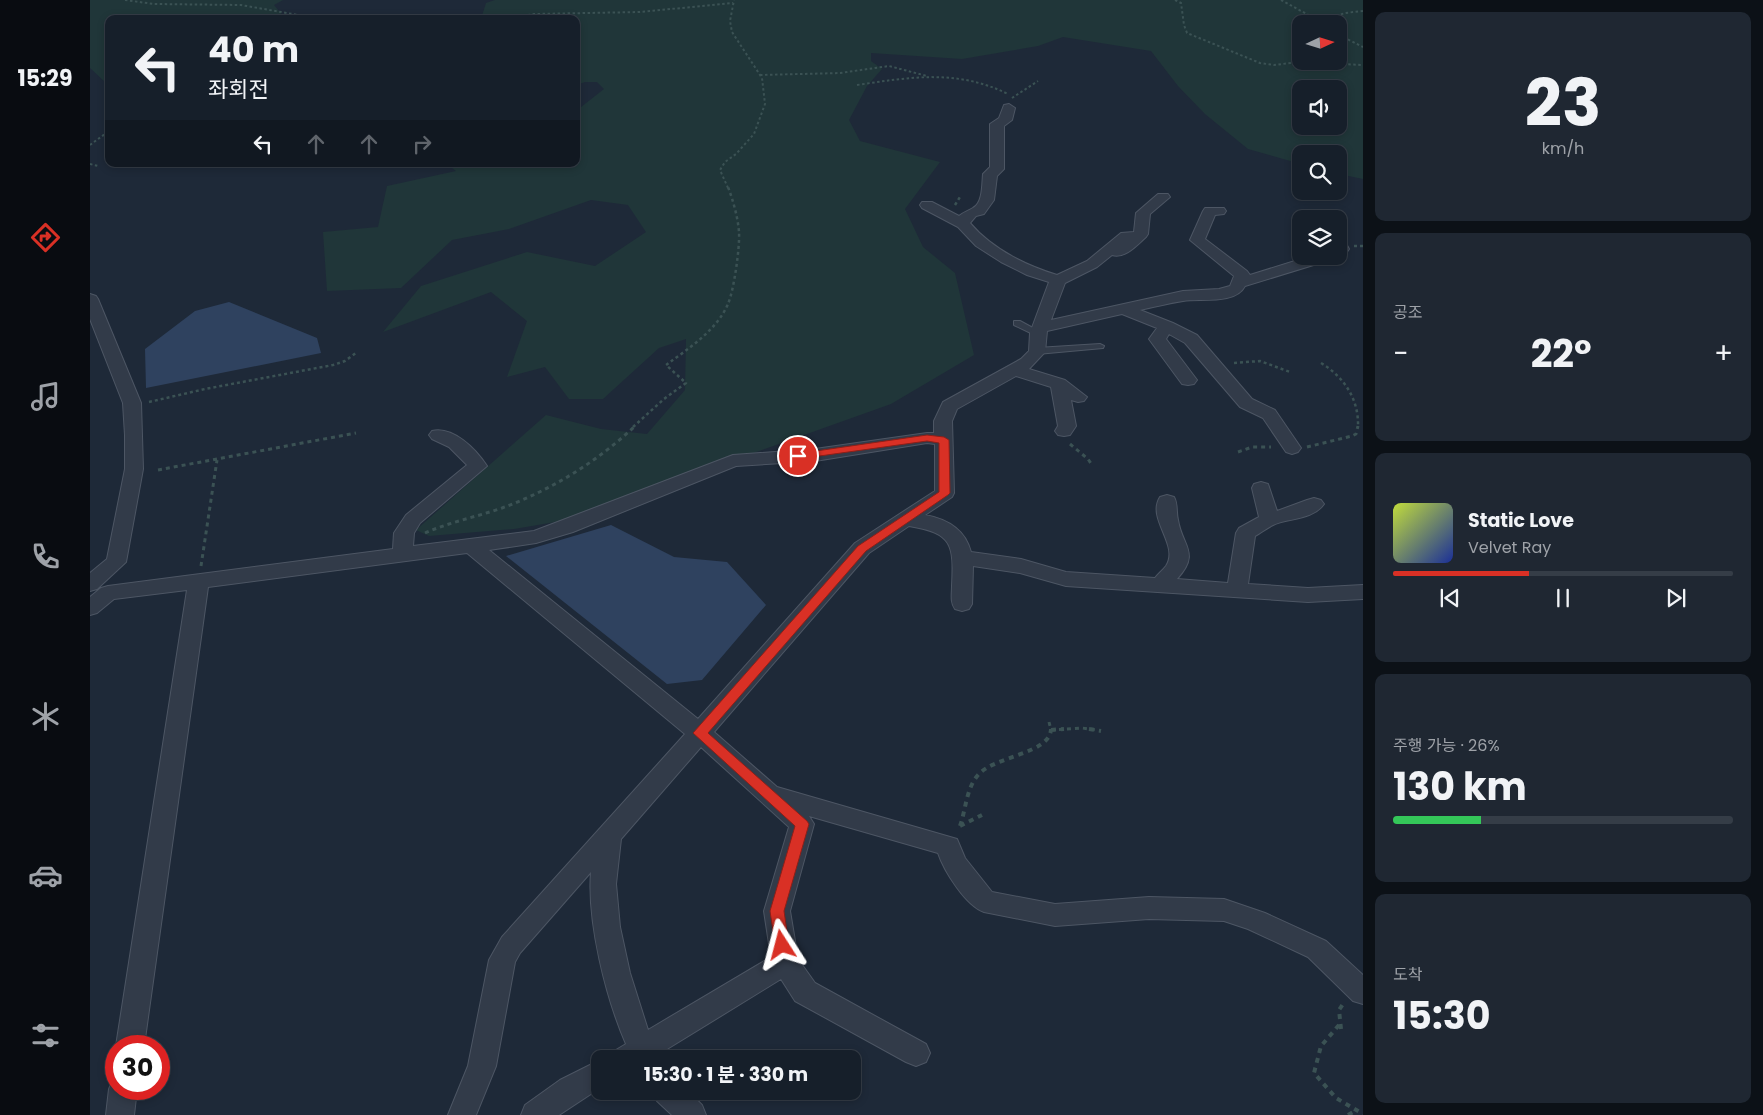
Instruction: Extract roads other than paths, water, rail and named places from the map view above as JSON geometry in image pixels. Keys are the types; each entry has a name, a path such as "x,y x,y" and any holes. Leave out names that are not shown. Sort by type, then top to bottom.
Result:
{"street":[{"path":"963,224 964,219 971,213 979,211 987,200 990,174 997,169 997,124 1005,120 1011,103"},
{"path":"1083,268 1101,265 1141,234 1143,213 1162,197"},
{"path":"927,205 963,224 1001,256 1026,270 1058,280 1092,264 1126,236"},
{"path":"1039,337 1123,309 1183,296 1221,294 1236,289 1242,274 1197,240 1210,211 1219,211"},
{"path":"1240,283 1299,265"},
{"path":"462,1115 482,1066 502,960 511,945 862,548 945,493 943,421 949,406 1027,363 1039,337 1058,280"},
{"path":"90,299 132,407 134,469 116,562 90,584"},
{"path":"1123,309 1167,326 1191,339 1246,402 1268,414 1292,448"},
{"path":"1167,326 1157,339 1188,380"},
{"path":"1015,370 1059,384 1078,397"},
{"path":"1059,384 1067,426 1064,431"},
{"path":"403,551 404,533 414,519 478,466 456,443 448,437 438,435"},
{"path":"90,608 108,593 403,551 472,546 536,536 558,530 733,461 815,455 927,438 944,440"},
{"path":"1261,488 1269,519"},
{"path":"1161,584 1176,568 1179,558 1178,546 1168,522 1167,501"},
{"path":"1237,591 1246,533 1269,519 1287,516 1314,504"},
{"path":"908,519 927,521 948,530 960,542 963,558 962,604"},
{"path":"472,546 700,733 802,824 777,911 785,962 805,992 916,1053"},
{"path":"963,558 1021,566 1066,579 1308,595 1363,592"},
{"path":"132,1035 199,581"},
{"path":"770,795 954,836 954,863 984,901 1054,915 1149,908 1224,910 1256,921 1318,949 1363,992"},
{"path":"609,834 603,882 607,924 638,1050"},
{"path":"648,1050 785,962"},
{"path":"535,1115 570,1090 591,1078"},
{"path":"120,1115 122,1100"},
{"path":"677,1100 692,1115"}],"lane":[{"path":"1017,323 1039,337 1100,346"}],"water":[{"path":"229,302 317,338 321,353 146,388 145,349 195,311"},
{"path":"611,525 674,557 727,562 766,605 702,680 667,684 506,556"}]}
